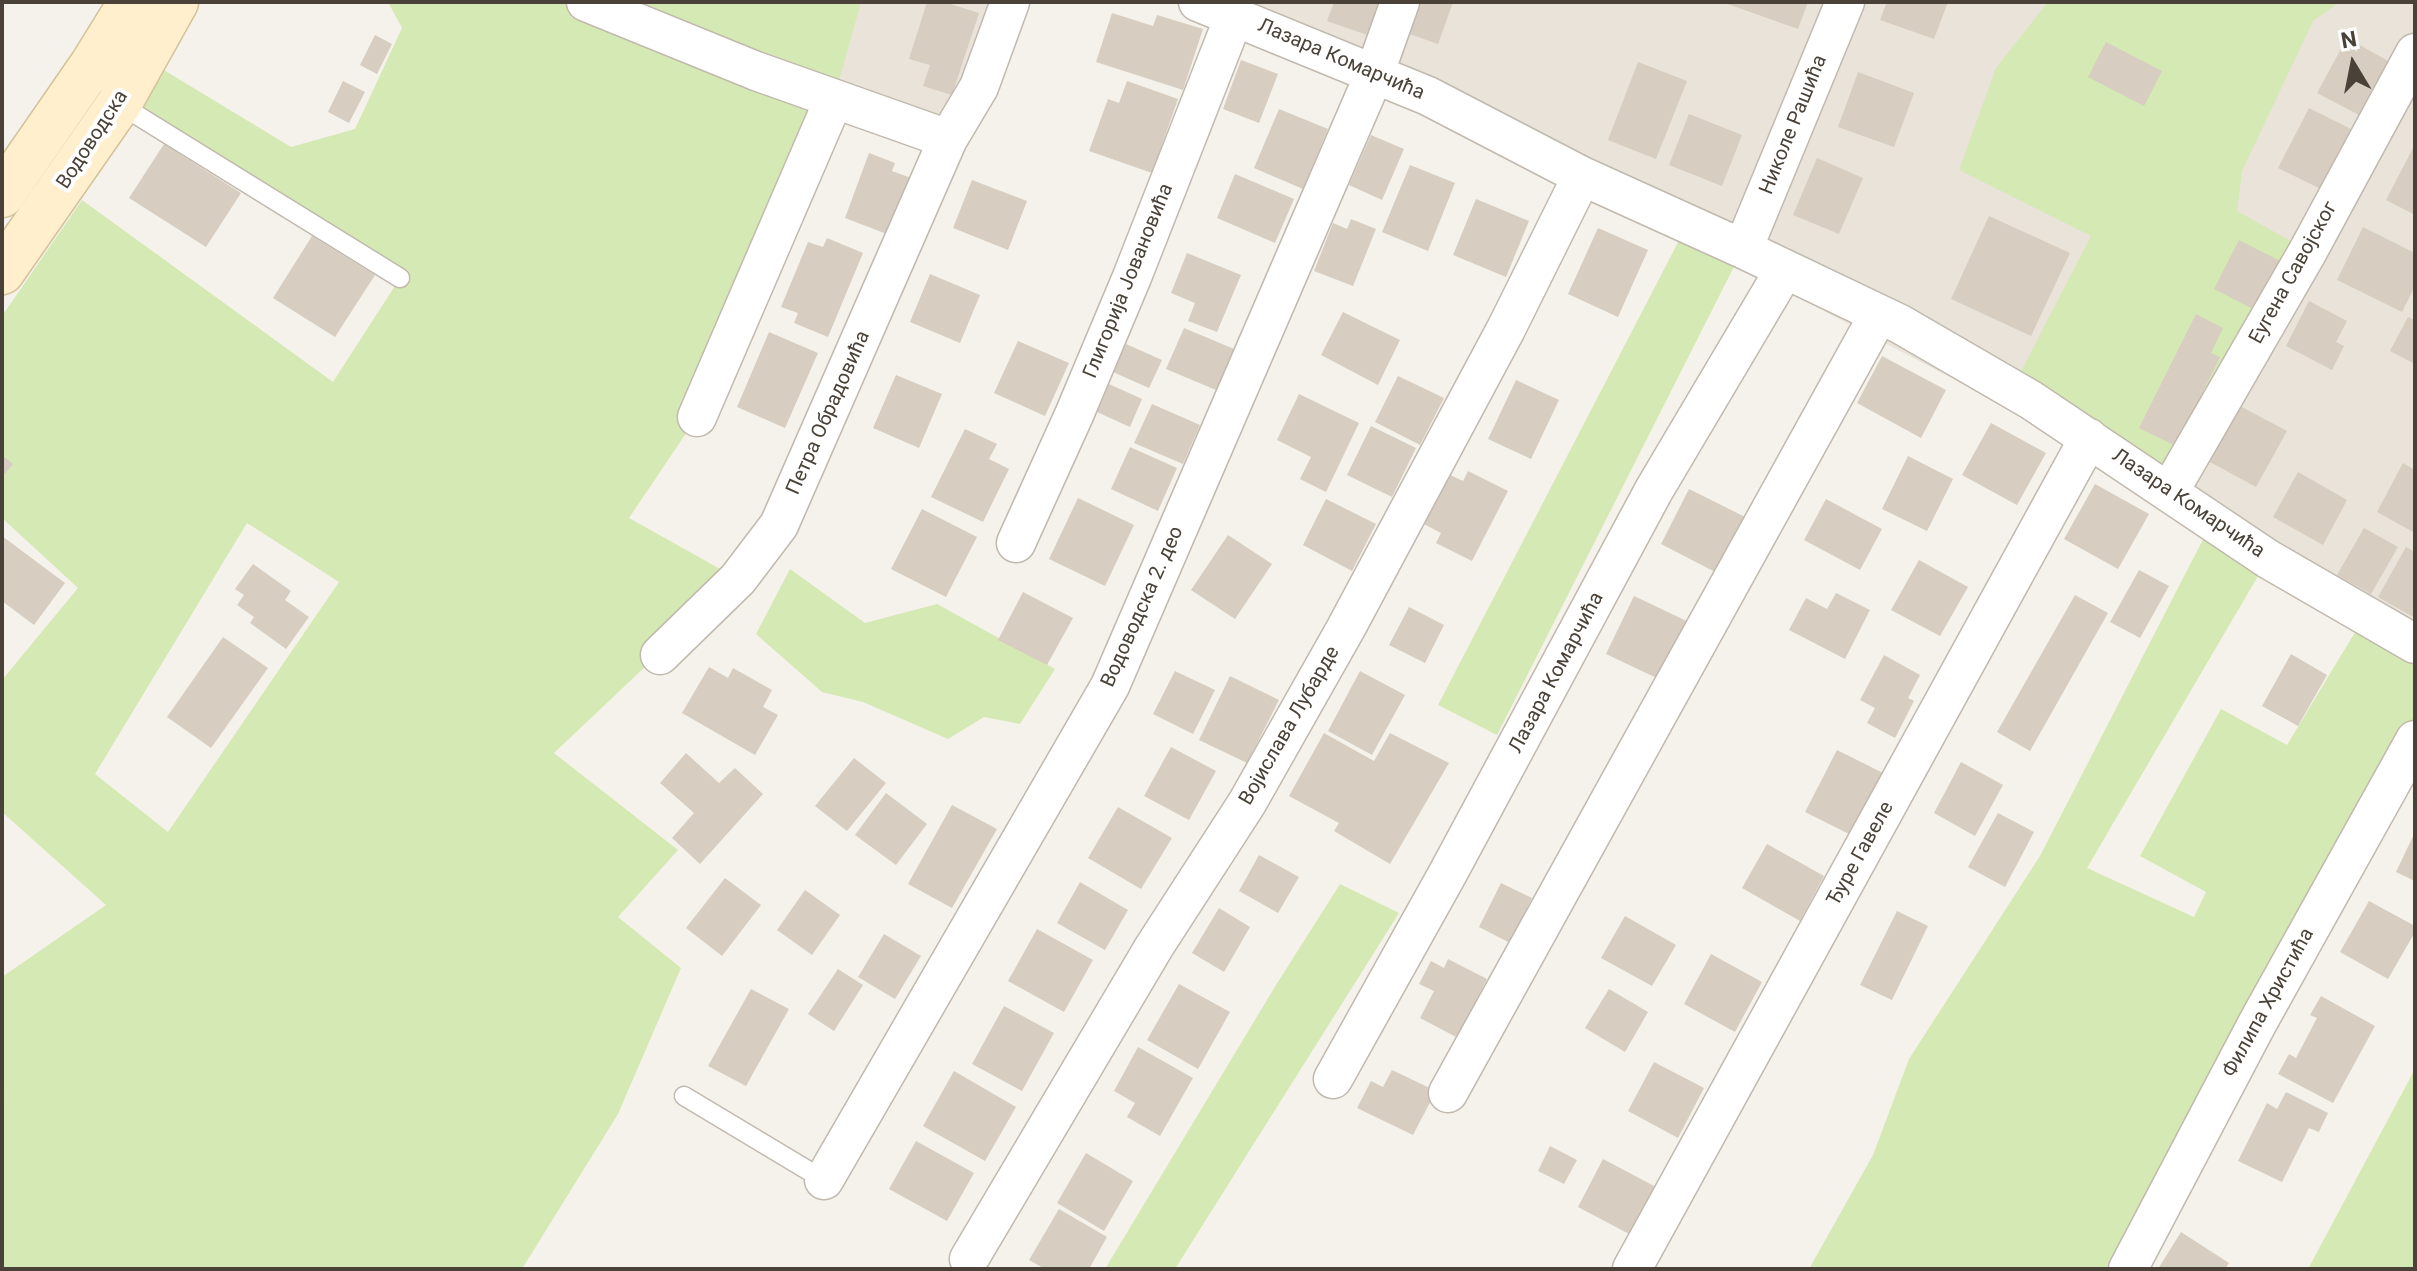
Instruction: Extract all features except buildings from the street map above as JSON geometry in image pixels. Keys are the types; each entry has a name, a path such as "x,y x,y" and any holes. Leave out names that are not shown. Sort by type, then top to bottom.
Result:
{"main road":[{"name":"Водоводска","path":"2,195 92,65 131,2"},
{"name":"Водоводска","path":"2,272 119,104 176,2"}],"street":[{"path":"586,2 834,99 948,139 979,87 1010,2"},
{"name":"Лазара Комарчића","path":"1198,2 1248,14 1374,75 1428,96 1582,176 1879,314 2031,400 2268,559 2415,644"},
{"name":"Водоводска 2. део","path":"824,1180 1110,686 1374,75 1400,2"},
{"name":"Николе Рашића","path":"1743,249 1845,2"},
{"name":"Глигорија Јовановића","path":"1016,543 1248,14"},
{"name":"Еугена Савојског","path":"2169,492 2308,251 2415,53"},
{"path":"697,417 834,99"},
{"name":"Петра Обрадовића","path":"660,655 738,579 779,525 948,139"},
{"name":"Војислава Лубарде","path":"969,1259 1154,947 1247,803 1346,628 1506,329 1582,176"},
{"name":"Лазара Комарчића","path":"1333,1079 1654,490 1785,269"},
{"path":"1448,1093 1879,314"},
{"name":"Ђуре Гавеле","path":"1632,1269 2089,438"},
{"name":"Филипа Христића","path":"2128,1269 2258,1022 2415,740"}],"lane":[{"path":"119,104 400,278"},
{"path":"684,1096 824,1180"}],"shaded area":[{"path":"599,2 1014,2 948,139"},
{"path":"1187,2 2415,2 2415,648 2169,492 1374,75"}],"green space":[{"path":"388,2 861,2 834,99 697,417 629,518 738,579 554,753 678,850 618,917 681,968 618,1114 522,1269 2,1269 2,1099 5,1096 2,1093 2,977 106,905 2,812 2,680 78,588 2,518 2,316 82,200 333,382 400,278 119,104 144,58 291,147 355,129 402,28","holes":["247,523 339,582 168,832 95,774"]},
{"path":"2048,2 2340,2 2313,21 2242,171 2237,211 2308,251 2169,492 2012,389 2091,236 1959,170 1996,68"},
{"path":"1687,225 1743,249 1497,735 1438,705"},
{"path":"2213,520 2268,559 2087,868 2194,917 2206,892 2140,856 2221,709 2287,745 2366,614 2415,644 2415,740 2128,1269 1809,1269 1873,1155 1909,1059 2040,856"},
{"path":"790,569 865,623 937,604 1055,669 1020,724 984,717 948,739 863,702 822,692 756,634"},
{"path":"1340,884 1399,913 1175,1269 1105,1269 1276,985"},
{"path":"2415,1069 2415,1269 2308,1269"}]}
